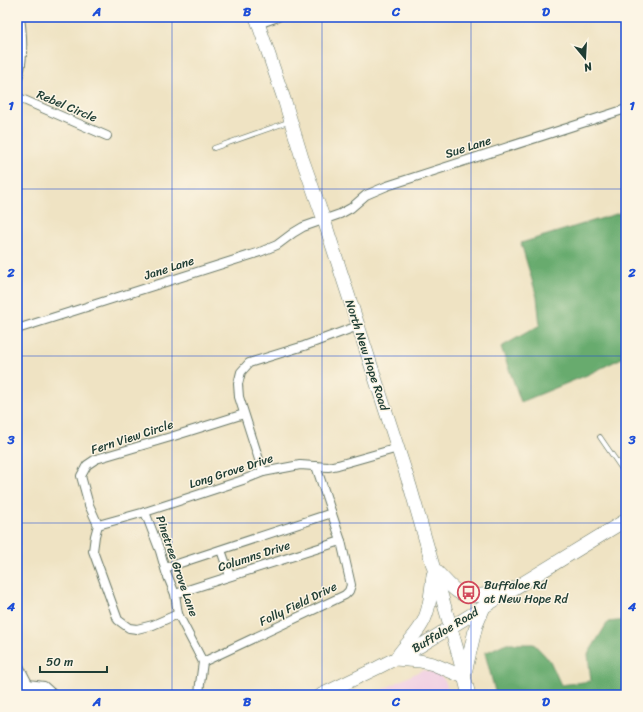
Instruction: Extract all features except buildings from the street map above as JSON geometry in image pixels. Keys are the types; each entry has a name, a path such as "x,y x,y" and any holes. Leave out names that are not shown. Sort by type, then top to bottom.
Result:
{"main road":[{"name":"North New Hope Road","path":"257,20 324,220 410,486 469,695"},
{"name":"Buffaloe Road","path":"321,695 420,646 626,520"},
{"path":"434,568 458,592 463,595 472,596 511,590"},
{"path":"395,659 422,625 425,618 430,598 434,568"},
{"path":"395,659 420,661 433,664 464,677 476,626 484,607"}],"street":[{"path":"17,81 22,56 20,17"},
{"path":"257,20 278,17"},
{"name":"Rebel Circle","path":"17,97 107,136"},
{"name":"Sue Lane","path":"324,220 340,214 351,208 366,195 387,186 626,109"},
{"name":"Jane Lane","path":"17,329 260,252 277,245 303,227 324,220"},
{"path":"263,472 239,397 238,384 240,372 249,363 304,346 358,326"},
{"name":"Fern View Circle","path":"98,526 89,505 81,476 87,465 96,459 244,414"},
{"name":"Long Grove Drive","path":"98,526 243,480 263,472 300,464 328,467 398,448"},
{"name":"Folly Field Drive","path":"203,662 345,595 349,591 350,585 341,541 316,466"},
{"name":"Pinetree Grove Lane","path":"145,512 175,594 178,614 203,662"},
{"path":"165,568 332,514"},
{"path":"98,526 93,551 118,620 129,628 137,629 153,625 178,614"},
{"name":"Columns Drive","path":"175,594 341,541"},
{"path":"220,550 230,576"},
{"path":"17,662 34,695"},
{"path":"200,695 203,662"},
{"path":"17,688 28,684 44,686 54,695"}],"lane":[{"path":"214,148 291,121"},
{"path":"600,437 626,475"}],"shaded area":[{"path":"422,670 434,672 442,677 446,683 449,695 372,695"}],"green space":[{"path":"626,211 626,356 587,375 521,402 501,347 540,325 537,297 521,243"},
{"path":"626,620 626,695 496,695 485,653 504,644 534,644 550,661 561,685 591,681 588,654 608,622"}],"place":[{"name":"Buffaloe Rd at New Hope Rd","path":"468,592"}]}
